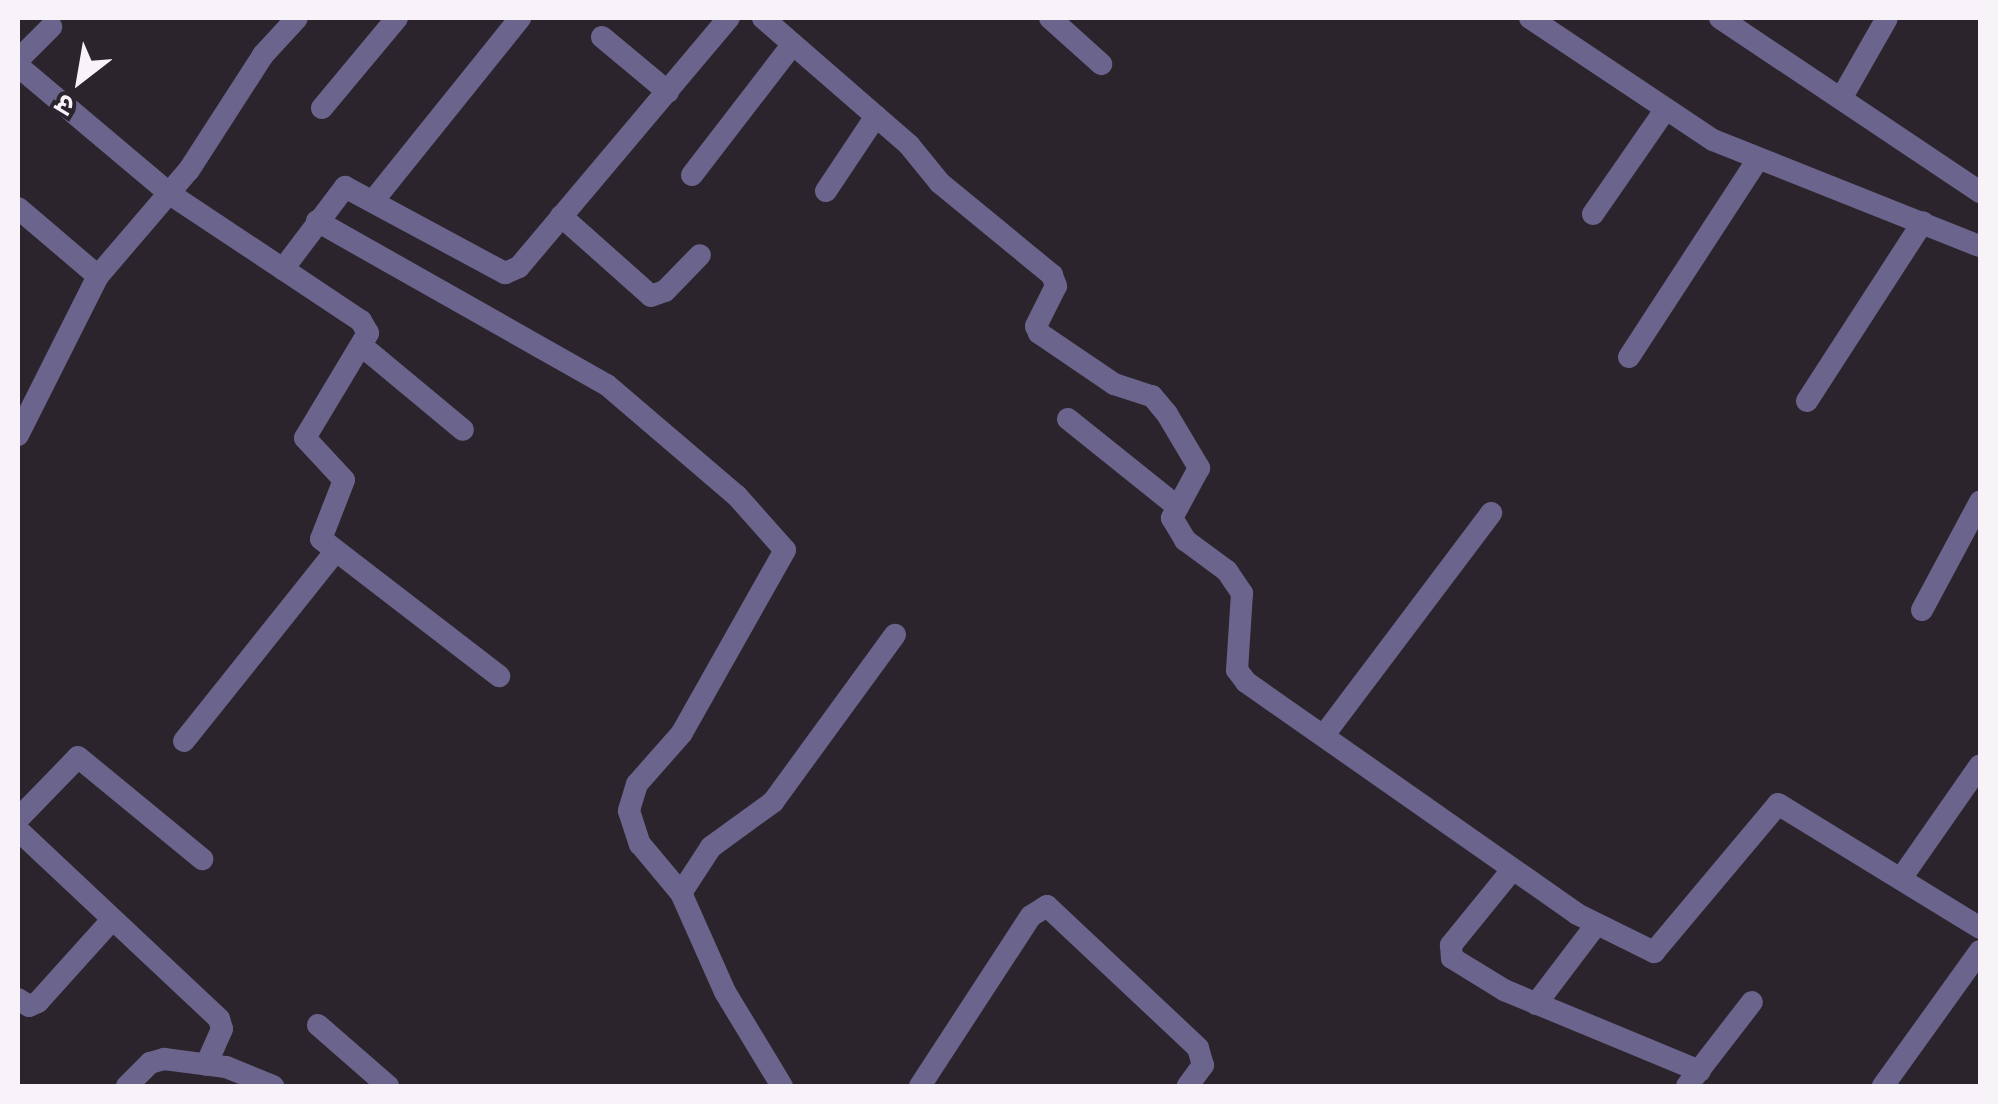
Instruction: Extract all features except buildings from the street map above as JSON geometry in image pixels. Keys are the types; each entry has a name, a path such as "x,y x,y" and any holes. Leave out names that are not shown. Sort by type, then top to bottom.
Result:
{"street":[{"path":"18,435 98,276 170,194 263,55 297,18"},
{"path":"322,108 397,18"},
{"path":"373,201 520,18"},
{"path":"284,269 316,220 345,187 505,274 519,267 730,18"},
{"path":"763,18 876,116 940,183 1052,274 1056,286 1036,326 1039,333 1114,384 1158,402 1199,468 1174,504 1178,532 1227,571 1242,593 1240,676 1512,870 1596,925 1660,952 1778,804 1980,928"},
{"path":"1050,18 1102,64"},
{"path":"1530,18 1666,110 1758,159 1980,246"},
{"path":"1723,18 1980,192"},
{"path":"1842,97 1888,18"},
{"path":"51,27 18,64 170,194 361,321 368,332 362,346 305,438 344,480 320,533 335,552 499,676"},
{"path":"602,38 668,92"},
{"path":"692,175 794,44"},
{"path":"1594,214 1666,110"},
{"path":"826,191 876,116"},
{"path":"1628,357 1758,159"},
{"path":"18,208 98,276"},
{"path":"562,216 651,296 665,291 700,255"},
{"path":"316,220 607,385 736,496 786,550 786,560 682,733 630,796 640,844 682,893 725,992 782,1086"},
{"path":"1807,402 1924,222"},
{"path":"362,346 463,430"},
{"path":"1068,419 1174,504"},
{"path":"1922,610 1980,502"},
{"path":"1324,735 1491,512"},
{"path":"184,741 335,552"},
{"path":"682,893 711,846 773,802 895,635"},
{"path":"18,820 78,756 202,859"},
{"path":"1902,878 1980,765"},
{"path":"18,830 218,1019 222,1029 206,1065"},
{"path":"1512,870 1449,954 1536,1004 1691,1082 1752,1002"},
{"path":"920,1086 1031,916 1047,906 1198,1048 1203,1066 1188,1086"},
{"path":"18,1000 29,1006 38,1002 110,921"},
{"path":"1536,1004 1596,925"},
{"path":"1883,1086 1980,951"},
{"path":"318,1026 388,1086"},
{"path":"126,1086 155,1060 206,1065 273,1086"}]}
